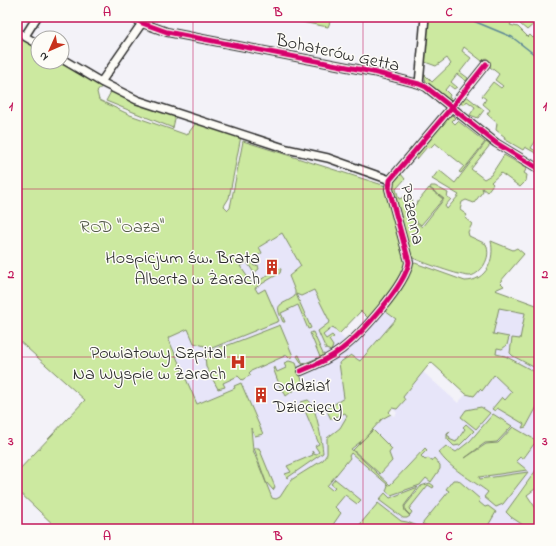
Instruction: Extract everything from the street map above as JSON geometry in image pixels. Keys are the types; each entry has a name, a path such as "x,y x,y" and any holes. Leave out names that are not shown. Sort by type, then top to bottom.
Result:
{"street":[{"path":"25,36 37,17"},
{"name":"Bohaterów Getta","path":"133,17 142,23 174,34 366,71 419,84 426,87 496,143 539,168"},
{"path":"419,84 425,17"},
{"path":"101,82 142,23"},
{"path":"17,32 30,39"},
{"name":"Pszenna","path":"70,64 101,82 137,100 288,149 328,158 390,180"},
{"name":"Pszenna","path":"301,371 326,360 343,348 372,318 396,289 406,272 409,262 389,188 390,180 486,64"}],"shaded area":[{"name":"Powiatowy Szpital Na Wyspie w Żarach","path":"276,223 301,266 291,273 289,277 295,291 301,296 314,290 335,330 347,342 382,309 396,319 360,361 339,365 345,398 329,408 327,411 340,416 345,413 347,418 340,428 328,437 327,454 323,460 291,480 280,497 276,499 272,497 260,469 253,450 252,431 234,388 197,404 165,331"},
{"path":"494,290 539,306 539,466 515,497 536,513 527,529 426,529 407,522 395,529 313,529 319,490 351,449 358,445 382,419 391,414 394,416 397,413 392,408 397,409 405,400 402,398 423,372 458,403 466,394 470,394"}],"green space":[{"path":"275,17 332,17 328,27"},
{"path":"429,17 515,17 510,25 518,27 528,37 530,35 533,38 539,32 539,47 535,52 539,56 539,140 537,139 531,148 539,153 539,155 525,147 523,150 504,139 505,137 496,130 497,123 487,114 490,110 483,104 486,99 482,96 493,82 501,88 503,86 495,80 499,74 490,67 489,60 486,58 482,61 464,47 462,51 471,58 460,72 468,78 466,81 457,74 451,82 457,87 454,89 449,85 445,90 450,95 449,97 453,101 452,102 426,82 424,74 432,82 451,64 447,58 436,66 425,62"},
{"path":"525,17 539,17 539,27 535,23 527,30 520,24"},
{"name":"ROD \"Oaza\"","path":"17,34 30,41 30,70 70,70 70,67 102,86 97,92 99,100 130,115 187,135 198,120 241,136 229,198 224,206 228,210 230,208 243,141 386,186 406,265 394,288 369,319 361,311 339,334 333,327 323,335 326,339 332,335 334,337 329,340 333,346 331,351 326,349 318,331 330,322 314,290 301,296 296,294 311,328 308,329 298,305 281,313 285,322 283,322 280,315 280,305 295,296 295,291 289,276 301,266 282,233 259,247 262,253 250,260 254,266 258,265 259,269 254,273 247,262 240,266 253,285 278,268 281,269 280,273 255,288 258,293 265,289 279,321 212,348 194,343 188,329 168,338 197,404 235,388 234,386 241,383 263,434 255,436 251,428 253,450 272,498 276,499 280,497 291,480 323,460 327,454 327,438 340,428 347,416 345,413 331,419 327,411 328,408 344,398 339,363 351,355 360,361 396,319 382,309 411,265 415,263 465,281 473,280 479,277 488,268 492,255 491,241 513,250 517,248 524,254 500,282 504,286 495,290 539,306 539,355 536,360 539,362 539,370 510,353 512,338 520,339 525,313 499,308 493,334 509,337 507,345 502,349 497,348 496,354 505,356 539,374 539,403 526,427 522,428 524,424 497,408 495,411 492,409 502,397 505,400 512,392 494,375 482,391 480,389 474,396 466,394 431,362 403,397 405,400 397,409 392,408 389,412 391,414 382,419 364,439 351,449 390,485 425,448 427,450 421,456 425,460 428,458 432,461 434,458 440,465 440,469 431,482 426,478 420,485 391,495 386,491 388,485 351,453 349,456 350,458 327,486 332,490 335,487 331,484 335,479 361,500 357,504 345,495 335,507 341,513 330,529 58,529 17,490 17,472 85,400 17,339"},
{"path":"113,88 176,114 173,128 106,101"},
{"path":"465,95 484,110 478,118 470,115 475,107 467,101 464,105 460,103"},
{"path":"452,115 455,118 452,121 455,124 458,121 485,142 461,173 459,172 464,166 435,143 430,148 427,147 417,159 415,157 449,116"},
{"path":"486,142 490,145 471,169 484,179 491,175 504,155 527,168 524,173 527,175 526,181 520,187 501,173 491,182 493,184 487,192 482,188 483,191 474,203 466,200 462,202 460,210 467,215 465,218 472,224 468,232 469,236 486,244 487,247 487,257 483,267 474,275 466,276 411,257 393,183 401,174 405,179 396,189 399,199 407,196 413,201 406,210 406,214 422,227 444,199 430,188 431,186 435,186 448,193 447,197 451,199 445,206 447,209 459,195 432,179 439,170 455,183"},
{"path":"429,188 443,199 421,225 408,214"},
{"path":"280,325 293,356 290,358 287,355 251,371 249,373 251,375 242,380 238,376 223,383 225,387 218,389 206,367 205,355 221,346 226,346"},
{"path":"313,332 324,356 304,367 297,356 299,355 303,364 320,357 310,333"},
{"path":"289,361 296,363 303,383 286,396 284,392 282,392 273,368 275,367 277,372 286,368 284,363"},
{"path":"308,400 314,408 323,453 287,478 285,474 291,472 287,466 313,455 312,451 315,455 319,452 315,446 319,444 303,406 299,407 301,402"},
{"path":"481,407 490,413 476,429 461,417 466,410"},
{"path":"493,414 512,426 497,442 485,443 465,458 486,444 498,443 513,427 539,442 539,446 534,444 523,459 520,457 516,461 527,470 479,477 480,479 528,472 503,504 496,507 484,497 488,492 454,468 439,452 446,446 456,452 470,441"},
{"path":"466,424 474,431 460,445 454,446 447,439 447,435 450,437 449,439 456,442 465,429 463,427"},
{"path":"373,430 392,449 389,453 392,461 380,474 353,450"},
{"path":"254,448 259,448 275,487 273,490 266,482"},
{"path":"539,466 539,486 527,495 539,513 539,529 529,529 506,512"},
{"path":"453,480 458,480 480,499 479,502 485,507 488,506 496,512 486,529 436,529 422,524 449,491 446,489"},
{"path":"430,483 434,486 433,488 428,485 409,509 412,512 410,515 405,510 405,506 421,486"},
{"path":"418,487 404,506 405,511 410,516 407,518 403,518 379,500 385,493 390,498"},
{"path":"378,503 401,521 426,529 356,529"}],"waterway":[{"path":"464,17 512,37 539,58"}],"cycle path":[{"path":"133,17 142,23 167,32 373,72 419,84 426,87 496,143 539,169"},
{"path":"301,371 327,359 350,342 381,309 400,283 409,262 389,189 390,180 486,64"}],"place":[{"name":"Hospicjum św. Brata Alberta w Żarach","path":"272,267"},
{"name":"Powiatowy Szpital Na Wyspie w Żarach","path":"238,362"},
{"name":"Oddział Dziecięcy","path":"261,395"}]}
